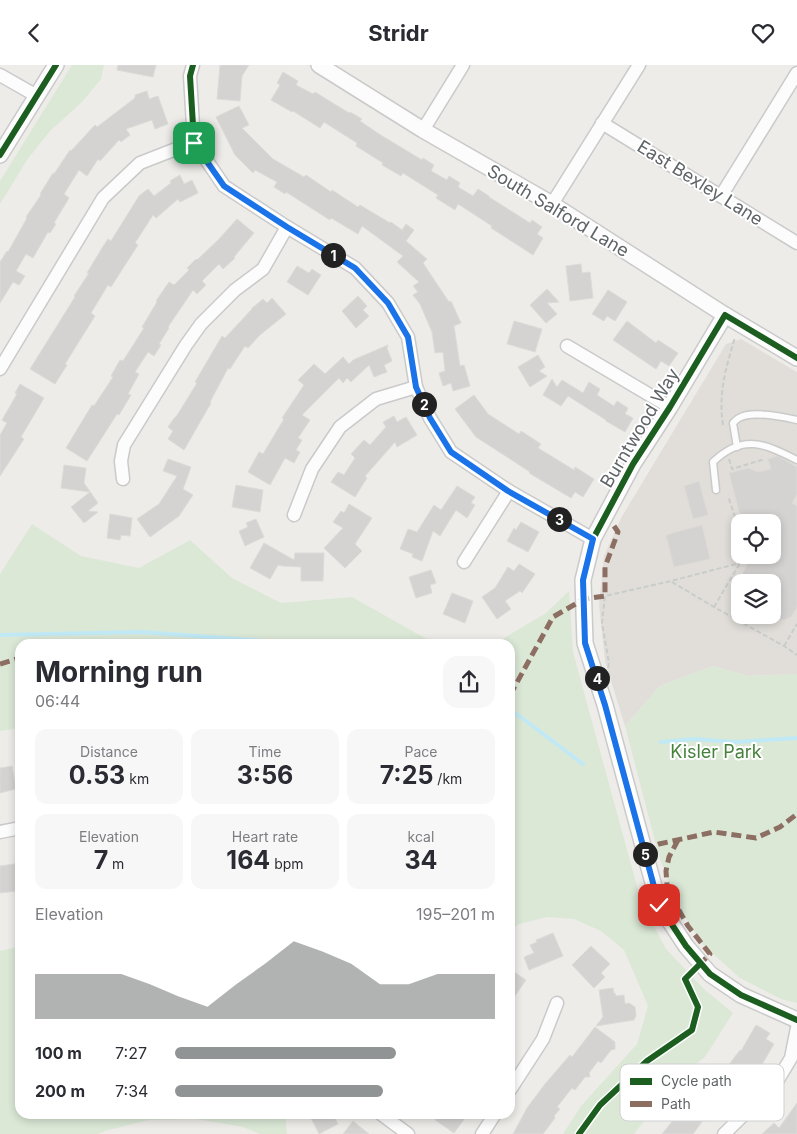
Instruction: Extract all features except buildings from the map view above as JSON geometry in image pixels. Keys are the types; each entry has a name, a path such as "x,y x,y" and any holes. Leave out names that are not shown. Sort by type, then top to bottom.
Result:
{"street":[{"path":"0,155 56,65"},
{"path":"193,65 190,76 194,143 224,186 355,268 388,303 408,337 416,387 430,418 451,452 508,491 593,539"},
{"name":"South Salford Lane","path":"319,65 423,130 552,204 725,315 797,358"},
{"path":"423,130 463,65"},
{"path":"552,204 639,65"},
{"path":"721,196 797,73"},
{"path":"0,75 37,96"},
{"name":"East Bexley Lane","path":"602,123 797,243"},
{"path":"0,369 103,199 140,163 194,143"},
{"path":"123,479 121,461 124,445 186,345 201,324 228,297 263,269 287,227"},
{"name":"Burntwood Way","path":"725,315 670,407 633,464 593,539 583,580 585,643 605,705 659,905 686,947 710,974 741,995 797,1019"},
{"path":"567,346 670,407"},
{"path":"294,515 312,469 340,427 376,399 416,387"},
{"path":"464,562 508,491"},
{"path":"0,832 15,829"},
{"path":"515,1082 543,1039 557,1003"},
{"path":"784,1070 791,1058 797,1028"},
{"path":"388,1119 408,1134"},
{"path":"482,1134 492,1119"},
{"path":"724,1134 737,1121"}],"lane":[{"path":"737,447 733,423 740,417 756,414 797,420"},
{"path":"716,490 713,462 723,452 744,444 760,444 797,460"}],"path":[{"path":"728,496 734,514"},
{"path":"608,668 609,663 602,623 605,596 736,564"},
{"path":"714,607 739,564"},
{"path":"671,581 797,655"},
{"path":"784,646 797,624"}],"shaded area":[{"path":"741,339 797,372 797,674 748,676 713,666 660,686 625,726 605,661 599,605 604,556 621,518 726,344"}],"green space":[{"path":"72,65 104,65 101,79 82,102 50,131 27,160 0,204 0,181"},
{"path":"32,524 81,556 139,568 190,540 232,578 281,603 352,597 428,639 15,639 15,729 0,731 0,574"},
{"path":"569,591 573,652 641,901 666,949 704,989 733,1013 705,1057 696,1064 620,1064 620,1121 644,1121 634,1134 563,1134 581,1106 637,1044 648,1006 624,950 601,931 574,919 547,917 519,924 515,927 515,639 502,639 546,613"},
{"name":"Kisler Park","path":"713,666 748,676 797,674 797,1003 781,999 740,978 703,945 677,904 659,856 625,726 660,686"},
{"path":"15,947 15,1119 196,1119 149,1120 98,1134 0,1134 0,951"},
{"path":"196,1119 286,1119 287,1134 260,1134 243,1127"}],"waterway":[{"path":"0,635 143,632 238,639"},
{"path":"515,714 583,764"},
{"path":"661,742 694,739 735,742 797,738"}],"marked path":[{"path":"515,686 553,617 584,599 605,596 605,567 618,532 614,526"},
{"path":"0,664 15,660"},
{"path":"644,850 659,844 714,832 756,838 780,827 797,814"},
{"path":"678,840 669,857 666,871 667,885 688,926 710,954 700,964"}],"cycle path":[{"path":"0,155 56,65"},
{"path":"193,65 190,76 194,142 224,186 355,268 388,303 408,337 416,387 430,418 451,452 509,491 593,539"},
{"path":"797,358 725,315 670,407 633,464 593,539 583,580 585,643 605,705 659,905 686,946 710,974 741,995 797,1020"},
{"path":"644,1064 692,1030 698,1007 685,979 700,964"},
{"path":"579,1134 600,1105 620,1086"}],"route":[{"path":"194,143 224,186 355,268 388,303 408,337 416,387 430,418 451,452 508,491 593,539 583,580 585,643 605,705 659,905"}]}
